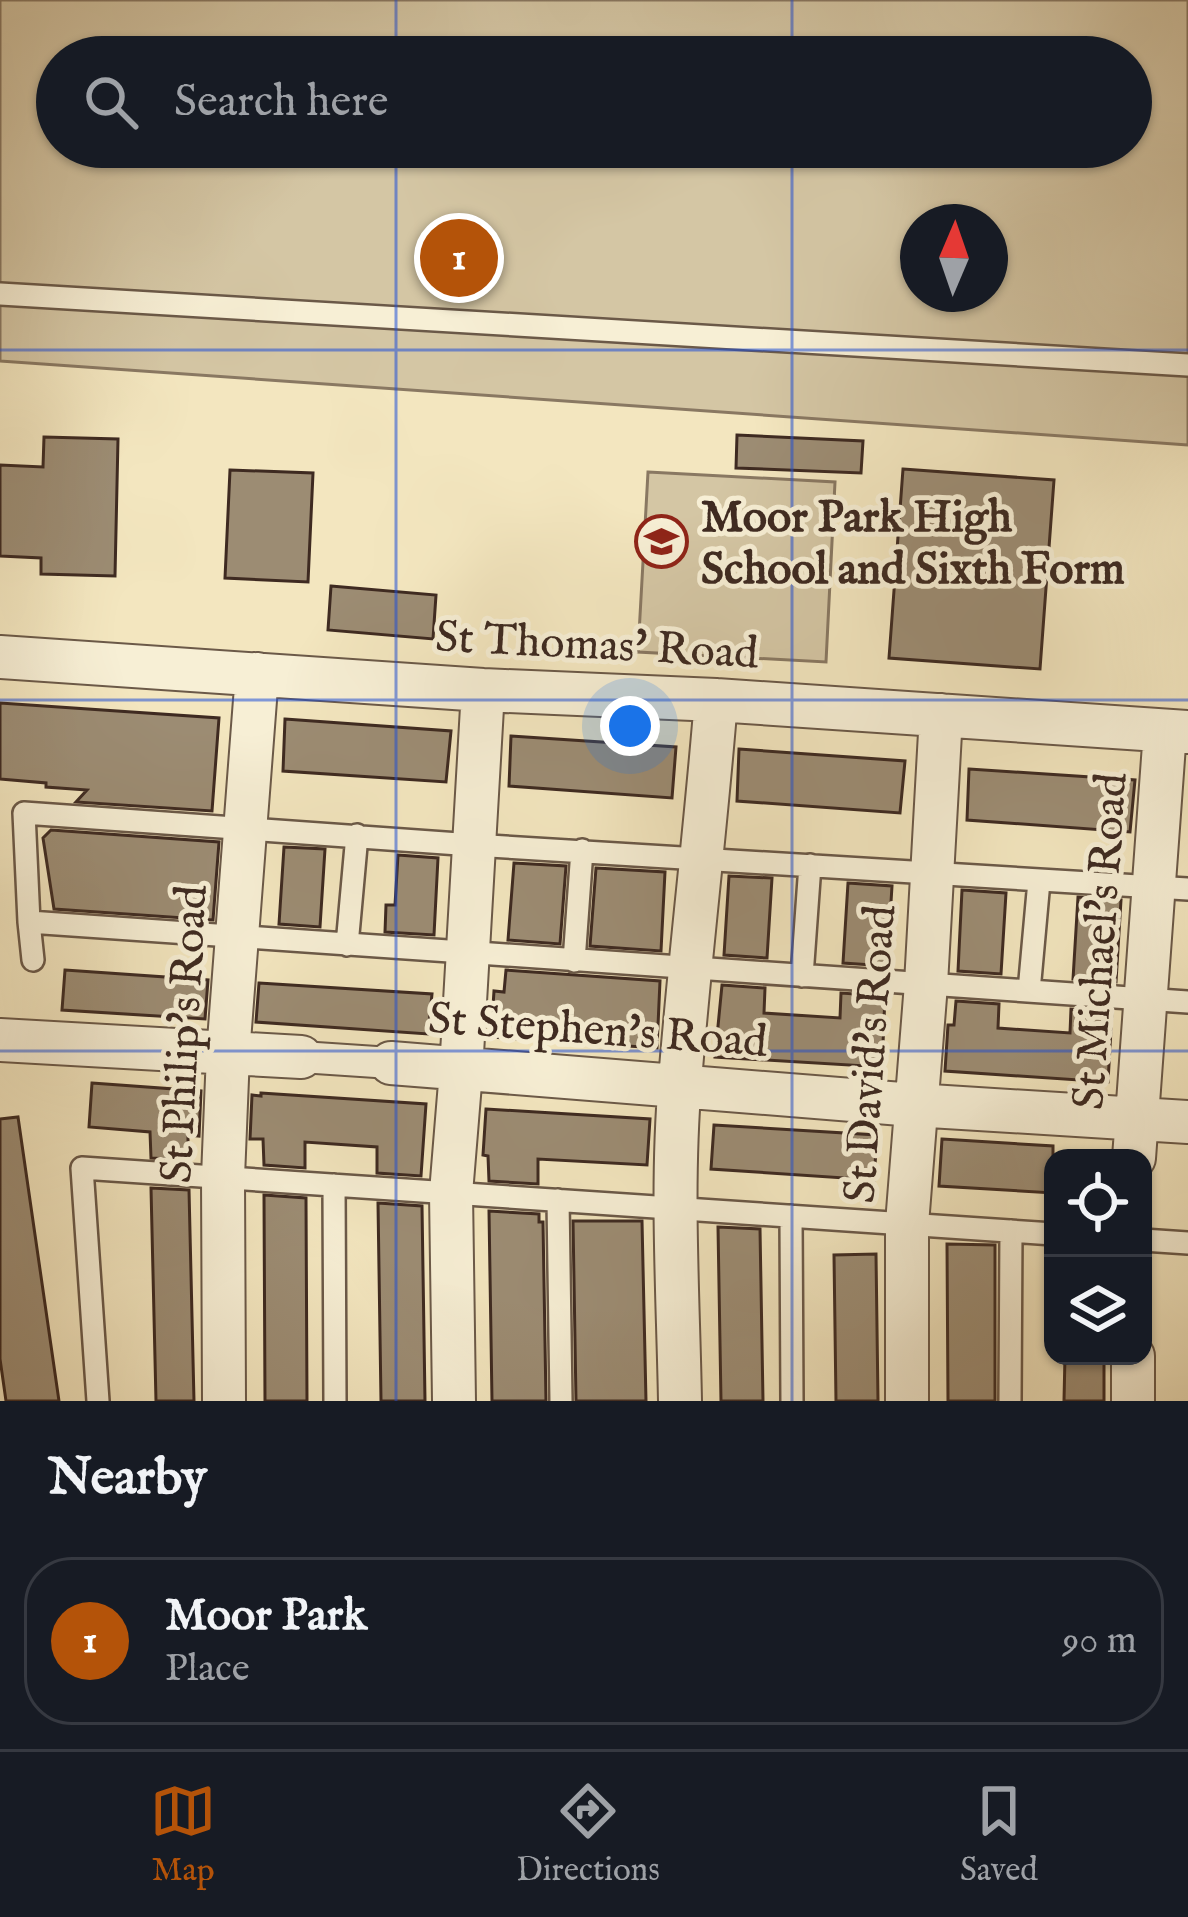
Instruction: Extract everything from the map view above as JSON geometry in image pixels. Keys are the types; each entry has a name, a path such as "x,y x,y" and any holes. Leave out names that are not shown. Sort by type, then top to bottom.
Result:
{"street":[{"name":"St Thomas' Road","path":"0,657 1176,732"},
{"name":"St Philip's Road","path":"224,1401 228,1054 257,674"},
{"path":"454,1401 451,1193 483,690"},
{"path":"680,1401 679,1085 716,700"},
{"name":"St David's Road","path":"907,1401 907,1224 941,715"},
{"name":"St Michael's Road","path":"1134,1139 1145,999 1171,888 1176,732"},
{"name":"St Stephen's Road","path":"0,1040 679,1085 914,1106 1134,1139 1188,1122"},
{"path":"1133,1365 1133,1401"}],"lane":[{"path":"0,294 1188,365"},
{"path":"33,960 24,813 1171,888"},
{"path":"346,945 357,835"},
{"path":"574,961 582,850"},
{"path":"802,976 810,865"},
{"path":"1029,991 1040,880"},
{"path":"28,922 1188,1002"},
{"path":"98,1401 82,1168 1044,1233"},
{"path":"334,1185 335,1401"},
{"path":"558,1200 561,1401"},
{"path":"791,1216 792,1401"},
{"path":"1010,1401 1011,1231"},
{"path":"1152,1241 1188,1243"}],"shaded area":[{"path":"0,0 1188,0 1188,445 0,361"},
{"path":"648,472 835,482 826,662 638,652"}],"building":[{"path":"737,435 863,441 861,473 736,468"},
{"path":"44,437 118,439 115,576 41,574 41,558 0,556 0,465 43,467"},
{"path":"903,469 1054,480 1040,669 889,658"},
{"path":"230,470 313,473 308,582 225,578"},
{"path":"331,586 436,595 433,639 328,630"},
{"path":"0,703 219,718 212,811 76,802 87,790 0,779"},
{"path":"285,719 451,731 446,782 283,771"},
{"path":"511,736 676,747 672,798 509,786"},
{"path":"739,749 905,761 900,813 737,801"},
{"path":"969,769 1135,780 1130,832 967,820"},
{"path":"51,830 219,842 213,920 54,909 43,838"},
{"path":"284,847 325,849 320,927 279,924"},
{"path":"398,855 438,858 434,935 385,932 386,905 395,905"},
{"path":"514,863 566,866 560,944 508,940"},
{"path":"596,868 665,872 661,951 590,946"},
{"path":"729,876 772,878 767,958 724,955"},
{"path":"848,883 892,886 887,966 843,963"},
{"path":"962,890 1006,893 1001,974 958,971"},
{"path":"1078,897 1121,900 1116,982 1073,979"},
{"path":"65,970 208,980 205,1019 62,1010"},
{"path":"506,970 660,981 657,1048 491,1037 494,991 504,992"},
{"path":"259,983 432,994 428,1034 256,1022"},
{"path":"722,985 765,988 764,1013 840,1018 841,993 885,996 882,1067 715,1057"},
{"path":"956,1001 999,1004 998,1028 1070,1033 1071,1009 1112,1012 1108,1082 945,1071 948,1025 954,1025"},
{"path":"92,1083 201,1091 199,1136 188,1135 188,1160 151,1158 150,1132 89,1127"},
{"path":"252,1095 426,1104 421,1176 377,1173 377,1147 305,1142 305,1168 264,1165 263,1139 250,1139"},
{"path":"486,1109 650,1119 647,1165 538,1159 538,1184 489,1181 488,1156 483,1155"},
{"path":"18,1117 59,1401 6,1401 0,1359 0,1119"},
{"path":"714,1125 877,1135 874,1180 711,1169"},
{"path":"942,1139 1053,1146 1044,1149 1044,1192 939,1186"},
{"path":"151,1188 189,1190 194,1401 156,1401"},
{"path":"264,1195 306,1198 307,1401 265,1401"},
{"path":"378,1203 422,1206 425,1401 381,1401"},
{"path":"489,1211 539,1214 543,1222 546,1401 492,1401"},
{"path":"573,1221 642,1221 646,1401 576,1401"},
{"path":"718,1227 760,1229 763,1401 721,1401"},
{"path":"947,1244 995,1245 995,1401 948,1401"},
{"path":"876,1254 878,1401 836,1401 834,1255"},
{"path":"1065,1365 1104,1365 1104,1401 1064,1401"}],"place":[{"name":"Moor Park","path":"459,258"},
{"name":"Moor Park High School and Sixth Form","path":"662,541"}]}
